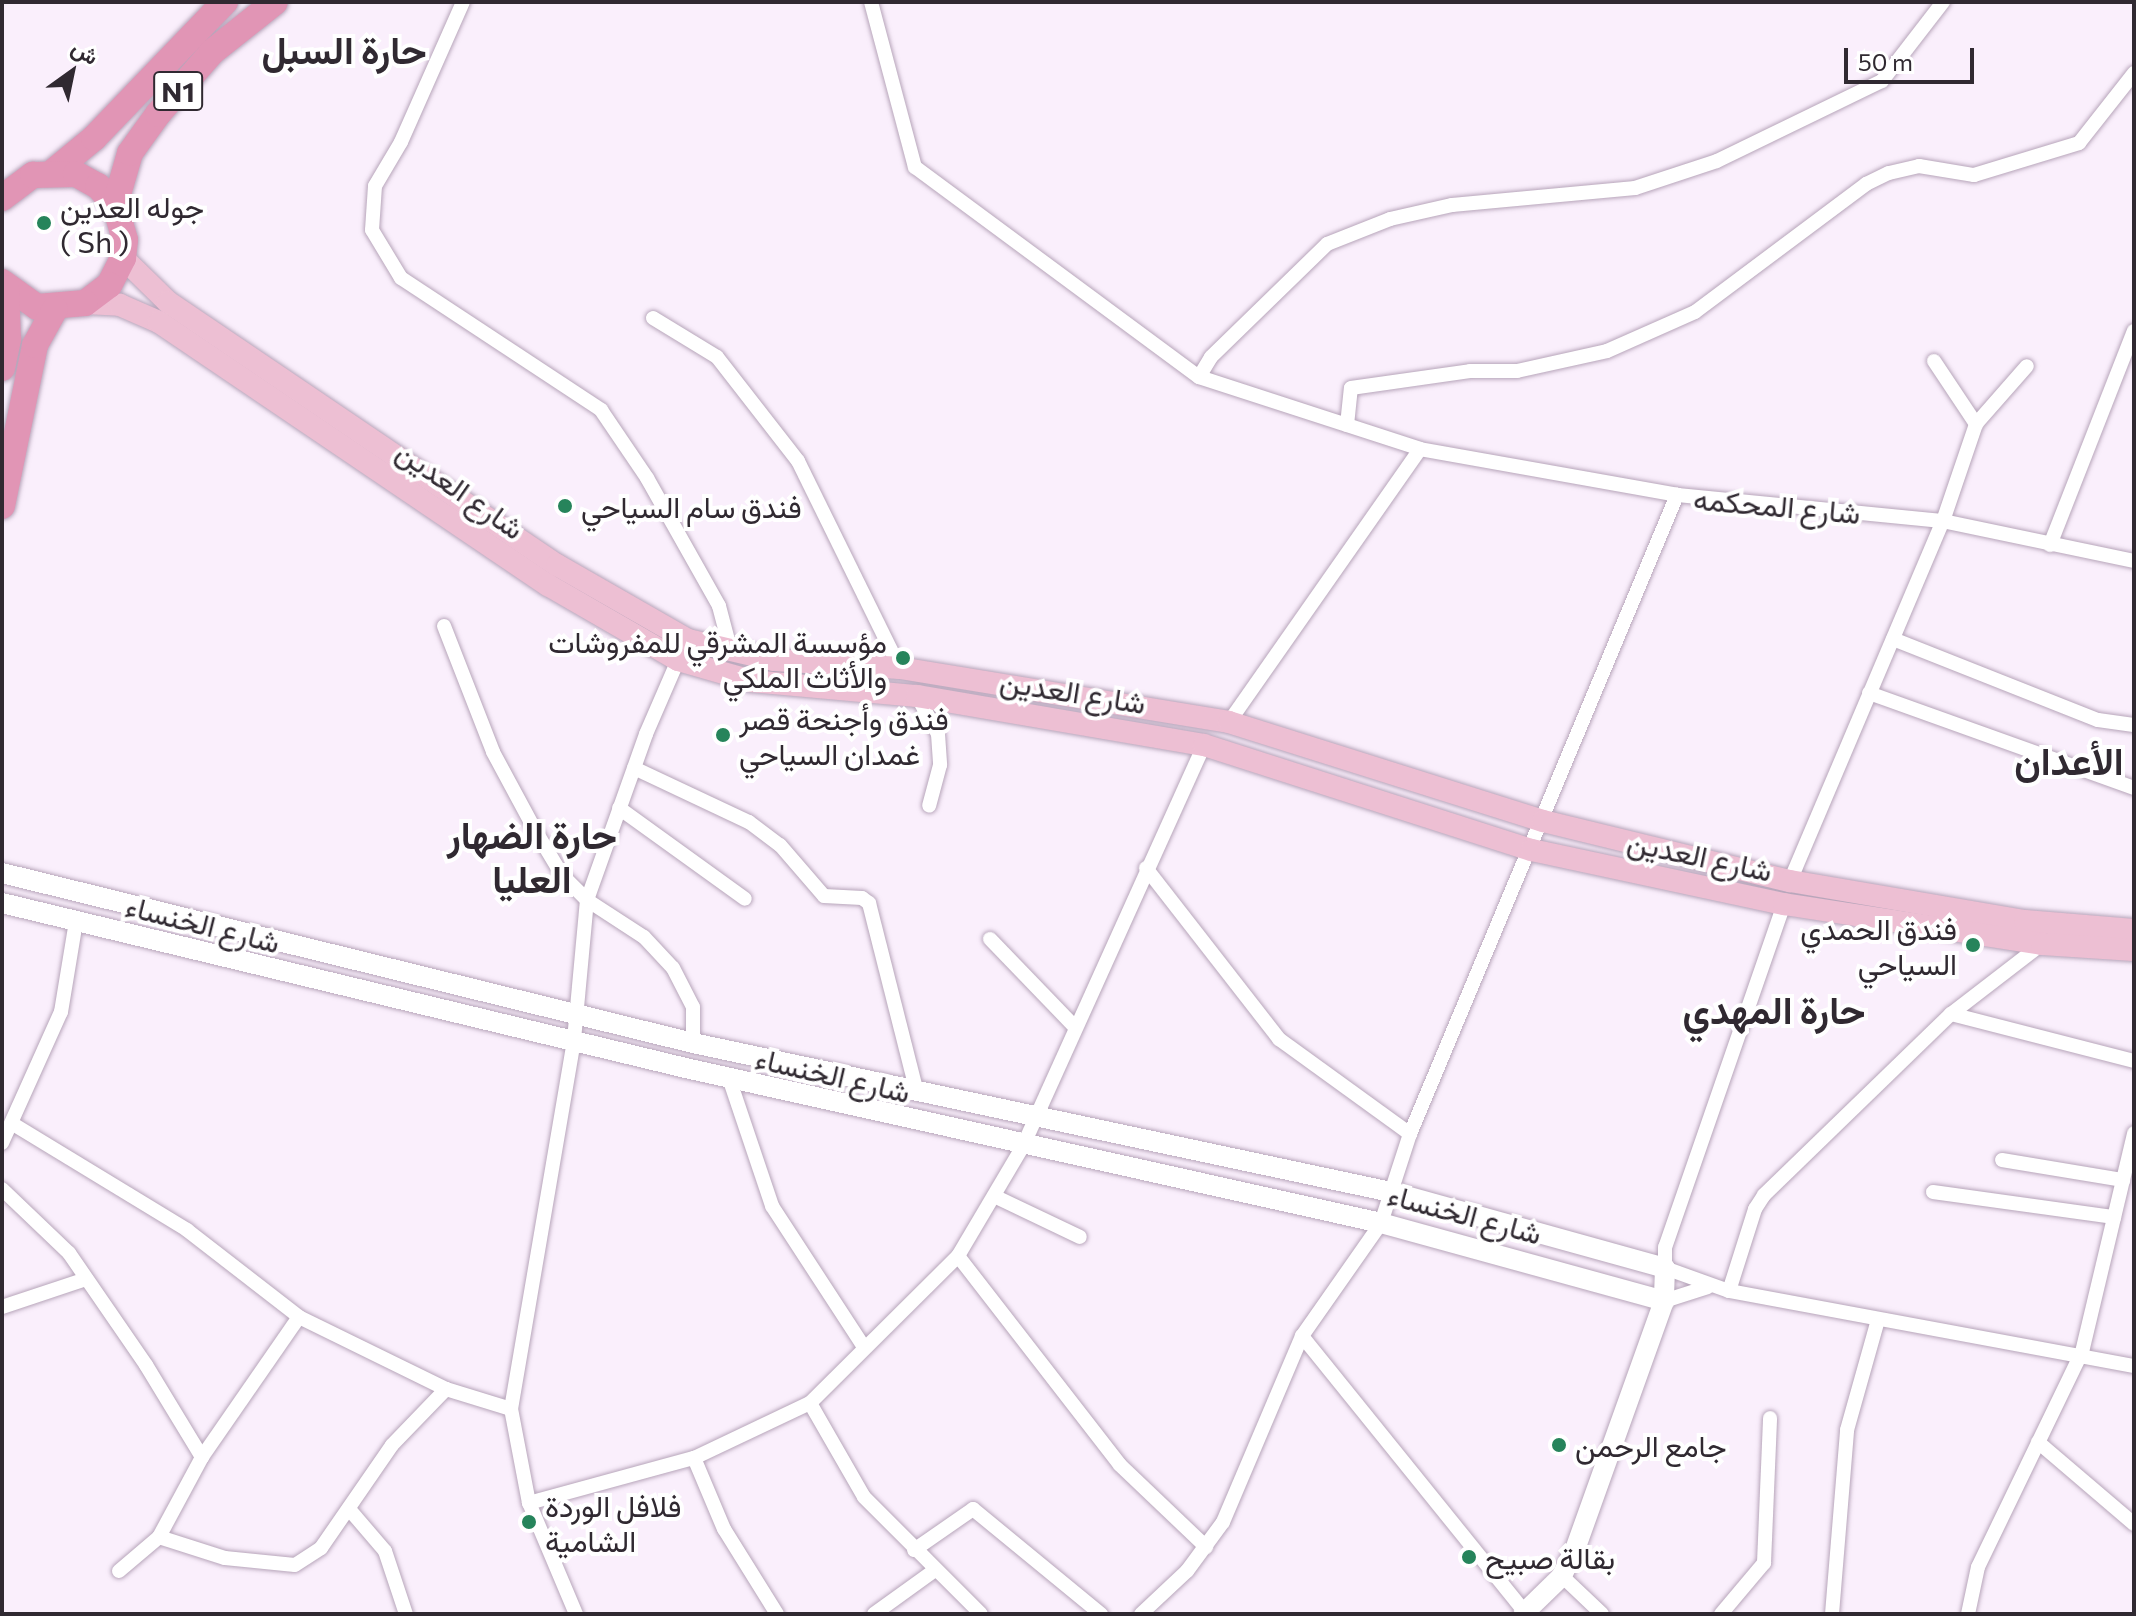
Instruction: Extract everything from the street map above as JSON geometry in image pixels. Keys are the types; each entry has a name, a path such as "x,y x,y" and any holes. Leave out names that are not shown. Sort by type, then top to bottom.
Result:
{"highway":[{"name":"N1","path":"54,171 94,138 225,2"},
{"name":"N1","path":"115,205 130,153 158,114 212,52 275,2"},
{"path":"4,285 21,299 55,309 85,303 109,285 123,258 124,231 115,205 98,186 54,171 6,189"},
{"path":"2,368 8,339 4,285"},
{"path":"2,506 35,345 55,309"}],"main road":[{"name":"شارع العدين","path":"123,258 168,302 557,565 675,634 774,660 900,668 1229,722 1543,821 1790,881 2025,921 2134,930"},
{"name":"شارع العدين","path":"85,303 120,305 159,322 548,585 678,660 751,681 917,696 1204,745 1532,850 1784,904 2042,944 2134,950"}],"street":[{"path":"463,2 401,142 375,186 372,230 401,278 601,410 647,478 719,606 730,648"},
{"name":"شارع المحكمه","path":"871,2 915,167 1199,377 1420,449 1677,495 1943,521 2134,561"},
{"path":"1199,377 1211,357 1327,244 1390,219 1452,205 1635,188 1717,161 1882,81 1943,2"},
{"path":"1347,425 1351,388 1557,362 1607,351 1695,312 1866,184 1889,173 1919,166 1974,175 2079,143 2134,73"},
{"path":"653,318 717,357 798,461 900,668"},
{"path":"2050,545 2134,331"},
{"path":"1934,361 1976,424"},
{"path":"1790,881 1943,521 1976,424 2027,366"},
{"path":"1229,722 1420,449"},
{"path":"1141,1614 1206,1547 1223,1522 1302,1336 1381,1223 1410,1134 1532,850 1677,495"},
{"path":"444,626 493,752 562,875 587,900 644,937 673,968 693,1007 693,1043"},
{"path":"1893,639 2098,720 2134,725"},
{"path":"555,1614 573,1610 529,1503 511,1409 574,1040 587,900 634,768 678,660"},
{"path":"1869,693 2134,788"},
{"path":"917,696 938,734 940,765 929,806"},
{"path":"529,1503 694,1458 810,1403 958,1256 1023,1146 1204,745"},
{"path":"634,768 749,822 780,845 824,896 862,898 869,903 917,1093"},
{"path":"619,808 745,899"},
{"path":"1146,868 1279,1039 1410,1134"},
{"name":"شارع الخنساء","path":"2,873 693,1043 1035,1120 1391,1192 1665,1268"},
{"name":"شارع الخنساء","path":"2,903 729,1078 1023,1146 1381,1223 1664,1301"},
{"path":"1302,1336 1524,1613 1562,1576 1664,1301 1665,1247 1784,904"},
{"path":"2,1143 61,1012 76,921"},
{"path":"990,939 1075,1027"},
{"path":"1729,1291 1755,1209 1764,1195 1951,1014 2042,944"},
{"path":"1951,1014 2134,1061"},
{"path":"729,1078 772,1206 864,1347"},
{"path":"13,1124 187,1230 299,1317 446,1389 511,1409"},
{"path":"1968,1614 1978,1567 2082,1352 2134,1133"},
{"path":"2002,1160 2123,1180"},
{"path":"2,1189 69,1253 202,1457"},
{"path":"1933,1192 2114,1217"},
{"path":"994,1196 1080,1237"},
{"path":"958,1256 1120,1465 1206,1547"},
{"path":"1665,1268 1708,1287 1878,1320 2082,1352 2134,1366"},
{"path":"2,1307 86,1279"},
{"path":"1664,1301 1708,1287"},
{"path":"119,1571 159,1537 202,1457 299,1317"},
{"path":"1832,1614 1847,1430 1878,1320"},
{"path":"159,1537 225,1558 295,1565 321,1548 392,1445 446,1389"},
{"path":"810,1403 864,1497 981,1614"},
{"path":"1721,1614 1764,1563 1770,1418"},
{"path":"2038,1442 2134,1524"},
{"path":"694,1458 724,1529 777,1614"},
{"path":"349,1509 385,1551 406,1614"},
{"path":"914,1550 973,1509 1101,1614"},
{"path":"874,1614 935,1570"},
{"path":"1562,1576 1602,1614"}],"place":[{"name":"جوله العدين ( Sh )","path":"44,223"},
{"name":"فندق سام السياحي","path":"565,506"},
{"name":"مؤسسة المشرقي للمفروشات والأثاث الملكي","path":"903,658"},
{"name":"فندق وأجنحة قصر غمدان السياحي","path":"723,735"},
{"name":"فندق الحمدي السياحي","path":"1973,945"},
{"name":"جامع الرحمن","path":"1559,1445"},
{"name":"فلافل الوردة الشامية","path":"529,1522"},
{"name":"بقالة صبيح","path":"1469,1557"}],"district":[{"name":"حارة السبل","path":"344,49"},
{"name":"الأعدان","path":"2069,760"},
{"name":"حارة الضهار العليا","path":"532,856"},
{"name":"حارة المهدي","path":"1774,1009"}]}
